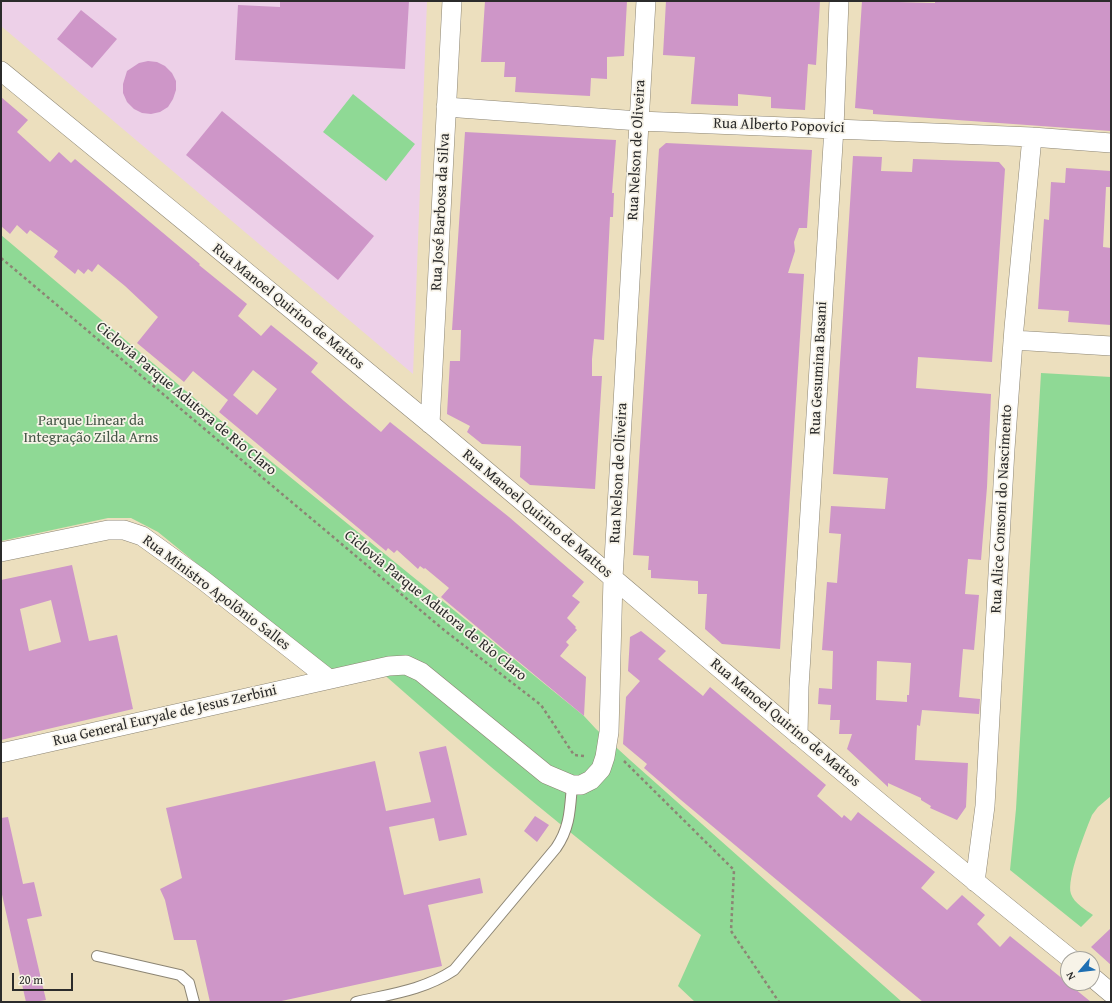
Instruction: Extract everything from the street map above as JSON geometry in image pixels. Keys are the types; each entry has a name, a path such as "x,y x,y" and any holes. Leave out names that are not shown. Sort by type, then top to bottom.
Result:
{"street":[{"name":"Rua José Barbosa da Silva","path":"430,424 452,1"},
{"name":"Rua Nelson de Oliveira","path":"572,785 581,785 591,780 600,770 605,757 609,732 613,578 646,1"},
{"name":"Rua Gesumina Basani","path":"798,735 799,687 834,128 839,1"},
{"name":"Rua Manoel Quirino de Mattos","path":"1,71 430,424 798,735 975,882 1061,951"},
{"name":"Rua Alberto Popovici","path":"446,108 639,121 1032,137 1111,143"},
{"name":"Rua Alice Consoni do Nascimento","path":"975,882 985,806 1005,449 1013,340 1032,137"},
{"path":"1013,340 1111,346"},
{"name":"Rua Ministro Apolônio Salles","path":"1,552 108,530 124,530 142,536 203,580 329,679"},
{"path":"329,679 389,666 406,665 421,672 546,774 572,785"},
{"name":"Rua General Euryale de Jesus Zerbini","path":"1,753 329,679"},
{"path":"1100,984 1111,993"}],"lane":[{"path":"356,1002 423,987 438,981 454,970 556,848 565,835 570,818 572,785"},
{"path":"97,956 180,975 189,983 194,1002"}],"path":[{"name":"Ciclovia Parque Adutora de Rio Claro","path":"1,258 444,630 541,705 574,755 622,758 734,870 731,930 779,1002"}],"shaded area":[{"path":"1,1 427,1 413,374 1,26"}],"green space":[{"path":"353,94 415,144 386,181 323,132"},
{"name":"Parque Linear da Integração Zilda Arns","path":"1,235 225,424 584,716 630,760 902,1002 695,1002 678,986 701,935 617,870 534,802 452,734 372,664 336,670 324,667 158,532 131,518 108,518 1,541"},
{"path":"1041,373 1111,377 1111,796 1098,807 1092,815 1077,854 1071,877 1071,894 1080,906 1093,915 1081,927 1010,870 1016,809"}],"building":[{"path":"280,1 409,1 405,69 235,60 238,5 280,7"},
{"path":"485,1 627,1 624,56 607,57 607,79 591,78 590,96 515,92 516,77 504,77 505,62 481,62"},
{"path":"666,1 820,1 816,65 808,64 805,110 771,108 771,97 738,94 738,106 691,104 695,57 663,55"},
{"path":"862,1 935,3 935,1 1111,1 1111,131 873,114 873,110 855,108"},
{"path":"81,10 117,39 92,68 57,39"},
{"path":"148,61 157,62 165,66 172,73 176,81 176,90 168,107 160,112 151,114 142,113 134,109 127,102 123,93 123,84 127,71 139,63"},
{"path":"1,97 28,120 17,132 50,162 59,152 71,163 75,159 247,304 238,316 261,336 271,325 318,363 311,372 381,432 390,422 509,517 584,582 572,596 580,602 567,618 577,630 566,642 569,645 560,656 586,677 584,716 441,597 449,588 425,568 424,569 420,566 418,569 397,550 394,553 388,548 386,551 219,412 228,400 193,371 184,382 137,343 158,317 125,286 98,264 92,272 88,269 84,274 78,269 75,274 54,257 58,251 30,230 27,234 17,225 10,234 1,226","holes":["253,370 277,389 257,415 233,395"]},
{"path":"222,111 374,236 338,280 186,155"},
{"path":"465,132 616,140 612,193 614,193 613,217 610,217 604,340 594,339 592,359 592,376 602,376 595,489 530,485 520,477 521,446 482,444 467,432 470,426 447,414 450,361 460,361 461,330 452,330"},
{"path":"666,143 812,150 807,228 799,228 794,242 795,251 788,273 804,274 780,649 722,644 705,629 707,594 698,594 698,581 651,578 651,570 648,570 649,556 633,555 659,149"},
{"path":"853,156 882,157 881,171 912,172 913,159 999,162 1005,169 992,362 918,357 916,388 991,394 987,487 981,560 968,559 965,594 979,595 974,650 963,649 959,697 980,699 979,714 922,710 920,726 917,725 915,760 968,763 966,807 957,820 930,808 931,806 921,800 921,798 888,783 888,787 847,749 852,734 839,734 840,720 830,720 831,705 818,704 819,688 832,689 833,651 822,650 827,582 837,583 841,534 829,533 831,506 885,509 888,478 833,474","holes":["877,661 911,663 909,695 907,695 907,702 876,700"]},
{"path":"1066,168 1111,171 1111,187 1106,187 1103,247 1111,248 1111,325 1068,322 1069,311 1038,309 1044,219 1049,220 1051,182 1065,183"},
{"path":"72,565 89,641 117,635 133,709 1,740 1,580","holes":["51,600 61,642 29,651 20,609"]},
{"path":"641,631 666,651 658,659 703,696 710,687 826,785 817,796 842,818 844,815 851,821 858,812 935,872 921,888 947,910 962,895 985,915 977,924 1000,947 1010,936 1060,977 1060,991 1078,991 1091,1002 923,1002 681,800 644,768 647,764 623,744 626,697 640,681 628,671 630,637"},
{"path":"446,746 467,835 439,841 434,818 389,827 404,895 480,878 483,893 428,905 442,966 277,1002 210,1002 196,940 174,940 165,900 160,889 182,878 166,808 375,761 386,811 431,802 419,752"},
{"path":"535,816 549,825 537,842 524,831"},
{"path":"8,817 23,884 34,882 42,916 27,919 46,1000 26,1002 1,890 1,818"},
{"path":"1111,928 1111,965 1100,955 1100,951 1095,951 1091,947"}]}
